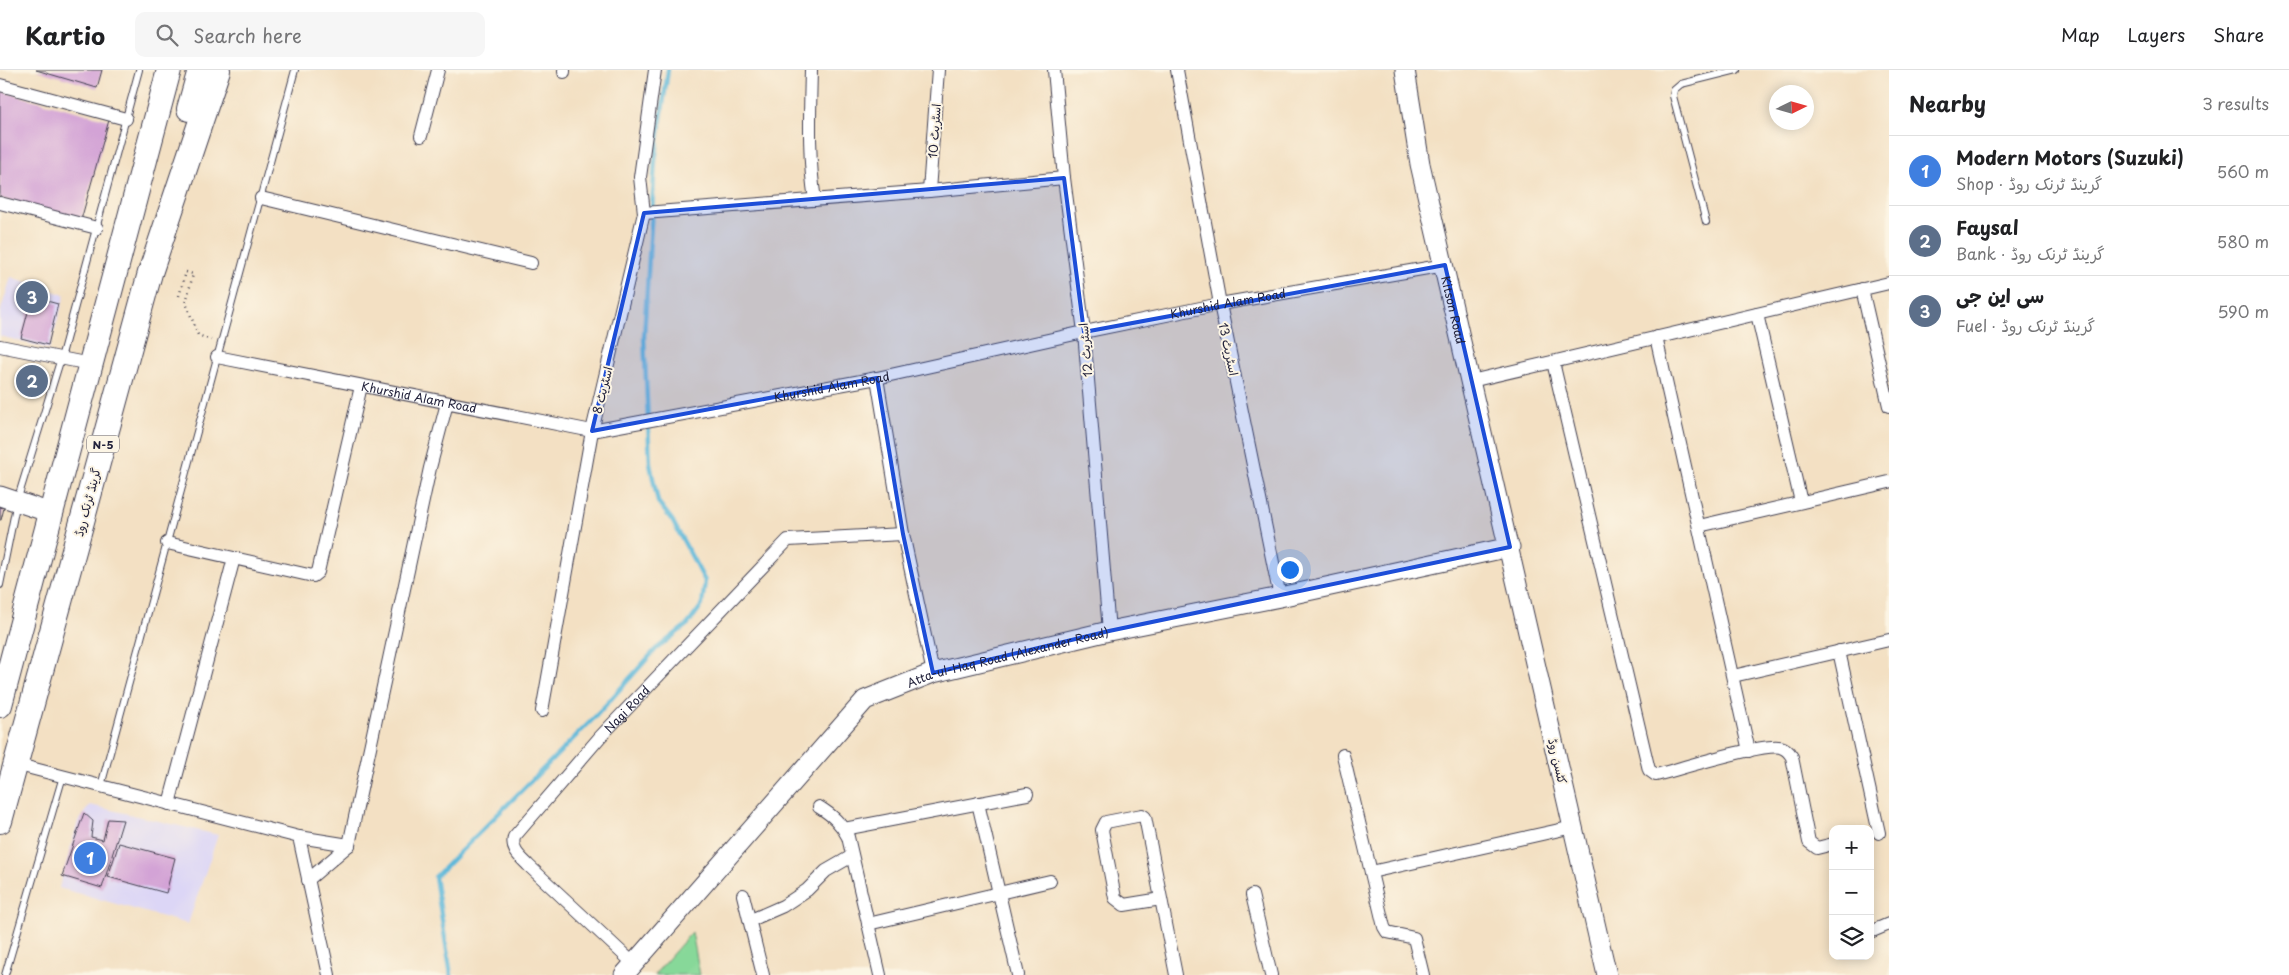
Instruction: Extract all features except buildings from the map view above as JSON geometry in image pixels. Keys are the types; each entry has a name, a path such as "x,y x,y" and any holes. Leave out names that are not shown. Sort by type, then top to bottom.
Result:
{"highway":[{"name":"N-5","path":"0,705 169,70"},
{"path":"142,172 176,70"},
{"path":"150,273 177,148 200,70"},
{"name":"گرینڈ ٹرنک روڈ","path":"0,821 150,273 218,70"}],"street":[{"path":"421,136 438,70"},
{"name":"اسٹریٹ 8","path":"542,711 592,431 646,213 640,177 656,70"},
{"path":"811,70 810,169 815,200"},
{"name":"اسٹریٹ 10","path":"929,191 938,70"},
{"name":"اسٹریٹ 12","path":"1054,70 1064,178 1084,332 1109,631"},
{"name":"اسٹریٹ 13","path":"1177,70 1220,304 1280,597"},
{"name":"Kitson Road","path":"1405,70 1420,164 1510,547"},
{"path":"0,85 126,119"},
{"path":"646,213 929,191 1064,178"},
{"path":"261,198 531,263"},
{"path":"0,203 97,228"},
{"name":"Khurshid Alam Road","path":"218,357 447,404 592,431 877,378 1220,304 1445,265"},
{"path":"1471,381 1889,283"},
{"path":"1862,289 1889,406"},
{"path":"1758,314 1801,502"},
{"path":"1656,338 1749,751"},
{"path":"0,346 90,364"},
{"path":"1553,362 1649,770 1656,775 1749,751 1781,747 1792,756 1809,842 1817,848 1829,845"},
{"path":"877,378 903,534 933,673"},
{"path":"167,543 313,576 318,572 361,386"},
{"path":"308,880 349,845 430,468 447,404"},
{"path":"1699,526 1889,482"},
{"path":"9,499 51,513"},
{"name":"Nagi Road","path":"629,970 515,851 512,844 514,837 600,737 788,540 903,534"},
{"name":"Atta-ul-Haq Road (Alexander Road)","path":"629,970 865,700 933,673 1109,631 1280,597 1510,547"},
{"name":"کٹسن روڈ","path":"1510,547 1607,975"},
{"path":"168,804 234,558"},
{"path":"1732,676 1889,640"},
{"path":"1839,651 1879,833"},
{"path":"1344,755 1384,927 1387,932 1414,938 1423,975"},
{"path":"15,764 299,837 349,845"},
{"path":"844,829 1027,794"},
{"path":"978,803 1018,975"},
{"path":"819,807 833,816 844,829 880,975"},
{"path":"1160,899 1124,905 1115,898 1102,830 1106,822 1142,815 1145,818 1176,975"},
{"path":"1371,872 1573,827"},
{"path":"299,837 329,975"},
{"path":"750,920 783,906 807,890 826,871 852,856"},
{"path":"868,924 1050,881"},
{"path":"743,895 764,975"},
{"path":"1252,895 1271,975"},
{"path":"1874,930 1889,924"}],"lane":[{"path":"0,585 9,499 61,358 139,70"},
{"path":"100,786 295,70"},
{"path":"1706,222 1673,96 1674,90 1680,84 1737,70"},
{"path":"4,975 63,776"}],"path":[{"path":"179,296 186,272 193,274 186,302 198,335 221,343"}],"highlighted area":[{"path":"1064,178 1084,332 1445,265 1510,547 1109,631 933,673 903,534 877,378 592,431 644,213"}],"shaded area":[{"path":"11,277 65,295 49,349 0,336 0,313"},
{"path":"90,805 218,835 188,924 59,888 78,821"}],"green space":[{"path":"692,932 700,975 654,975"}],"waterway":[{"path":"451,975 435,877 594,718 656,649 688,624 702,605 705,581 672,520 658,502 650,464 644,337 655,161 668,70"}],"place":[{"name":"سی این جی","path":"32,297"},
{"name":"Faysal","path":"32,381"},
{"name":"Modern Motors (Suzuki)","path":"90,858"}]}
